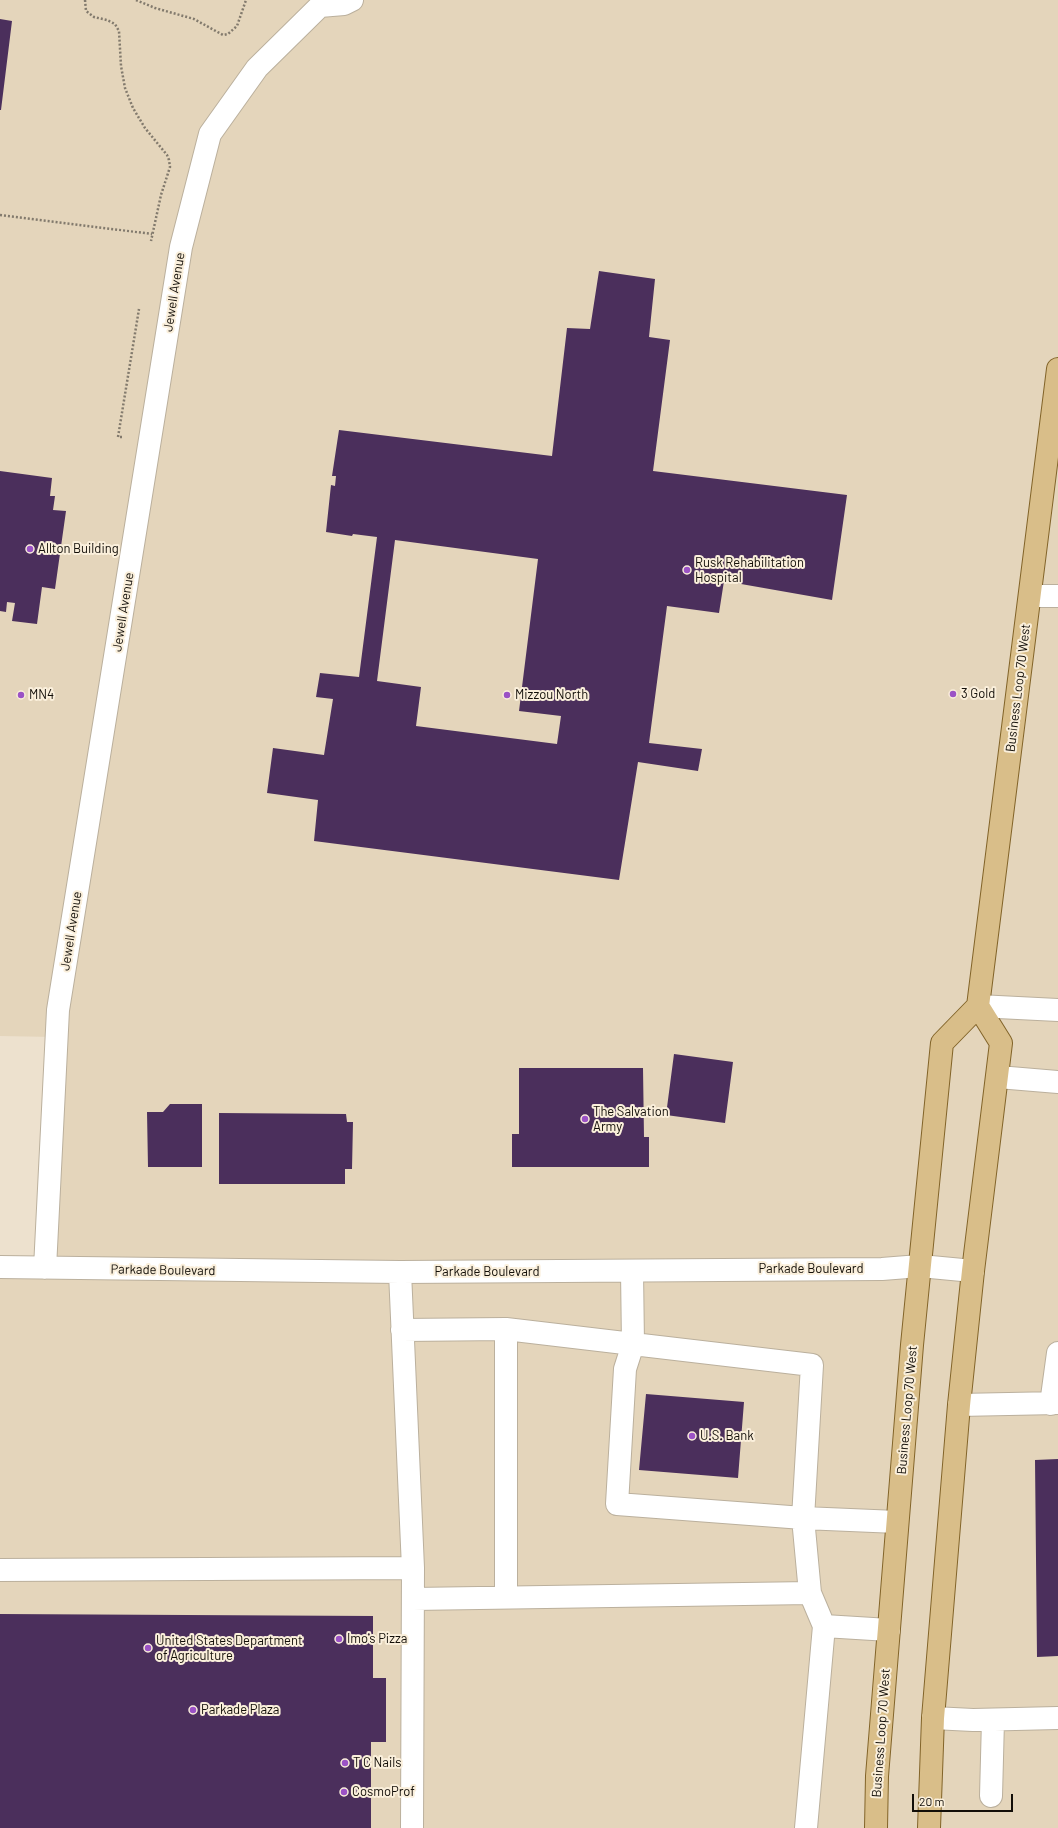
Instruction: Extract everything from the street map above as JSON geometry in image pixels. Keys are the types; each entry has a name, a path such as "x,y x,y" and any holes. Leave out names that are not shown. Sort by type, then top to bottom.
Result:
{"main road":[{"name":"Business Loop 70 West","path":"876,1828 877,1776 898,1522 920,1266 942,1043 978,1006 1030,596 1051,478 1058,369"},
{"path":"929,1828 933,1718 959,1405 973,1271 1002,1043 978,1006"}],"street":[{"path":"322,3 344,4 352,0"},
{"name":"Jewell Avenue","path":"45,1268 58,1010 181,247 210,134 257,68 322,3"},
{"path":"1030,596 1058,596"},
{"path":"978,1006 1058,1010"},
{"path":"998,1077 1058,1082"},
{"name":"Parkade Boulevard","path":"0,1268 400,1272 882,1269 920,1266 973,1271"},
{"path":"632,1271 633,1344 624,1369 617,1504 803,1518 898,1522"},
{"path":"400,1272 413,1568 412,1828"},
{"path":"402,1330 506,1329 812,1365 803,1518 810,1592 824,1626 806,1828"},
{"path":"506,1329 506,1597"},
{"path":"959,1405 1054,1404 1058,1353"},
{"path":"0,1570 413,1568"},
{"path":"413,1599 810,1592"},
{"path":"824,1626 889,1630"},
{"path":"933,1718 992,1720 1058,1718"},
{"path":"991,1796 992,1720"}],"path":[{"path":"84,0 86,11 94,18 107,20 115,24 119,31 124,80 133,108 145,128 167,155 169,160 170,167 161,195 150,241"},
{"path":"136,0 155,8 194,19 222,35 228,34 237,26 246,0"},
{"path":"0,215 152,234"},
{"path":"140,304 118,437 150,442"}],"shaded area":[{"path":"0,0 1058,0 1058,1828 0,1828 0,1264 42,1265 54,1037 0,1036"}],"building":[{"path":"0,19 12,21 1,110 0,110"},
{"name":"Rusk Rehabilitation Hospital","path":"599,271 655,279 649,337 670,340 653,471 847,495 832,600 724,581 719,613 667,606 649,743 702,749 698,771 638,762 619,880 314,841 318,800 267,793 273,748 324,755 333,699 316,697 320,673 359,677 377,537 353,534 352,536 326,532 331,485 335,486 336,476 332,476 339,430 552,456 567,328 590,329","holes":["395,540 538,559 519,711 561,716 557,744 416,726 421,687 377,681"]},
{"name":"Allton Building","path":"0,471 52,478 50,496 55,496 53,510 66,511 55,589 42,587 37,624 12,621 15,603 7,602 6,612 0,611"},
{"path":"674,1054 733,1062 725,1123 666,1115"},
{"path":"519,1068 643,1068 644,1137 649,1137 649,1167 512,1167 512,1134 519,1134"},
{"path":"170,1104 202,1104 202,1167 148,1167 147,1112 163,1112"},
{"path":"219,1113 346,1114 347,1122 353,1122 352,1169 345,1169 345,1184 219,1184"},
{"name":"U.S. Bank","path":"646,1394 744,1402 738,1478 639,1470"},
{"path":"1058,1459 1058,1656 1037,1657 1035,1460"},
{"name":"Parkade Plaza","path":"0,1614 373,1616 373,1678 386,1678 386,1742 371,1742 371,1828 0,1828"}],"place":[{"name":"Allton Building","path":"30,549"},
{"name":"Rusk Rehabilitation Hospital","path":"687,570"},
{"name":"3 Gold","path":"953,694"},
{"name":"MN4","path":"21,695"},
{"name":"Mizzou North","path":"507,695"},
{"name":"The Salvation Army","path":"585,1119"},
{"name":"U.S. Bank","path":"692,1436"},
{"name":"Imo's Pizza","path":"339,1639"},
{"name":"United States Department of Agriculture","path":"148,1648"},
{"name":"Parkade Plaza","path":"193,1710"},
{"name":"T C Nails","path":"345,1763"},
{"name":"CosmoProf","path":"344,1792"}]}
